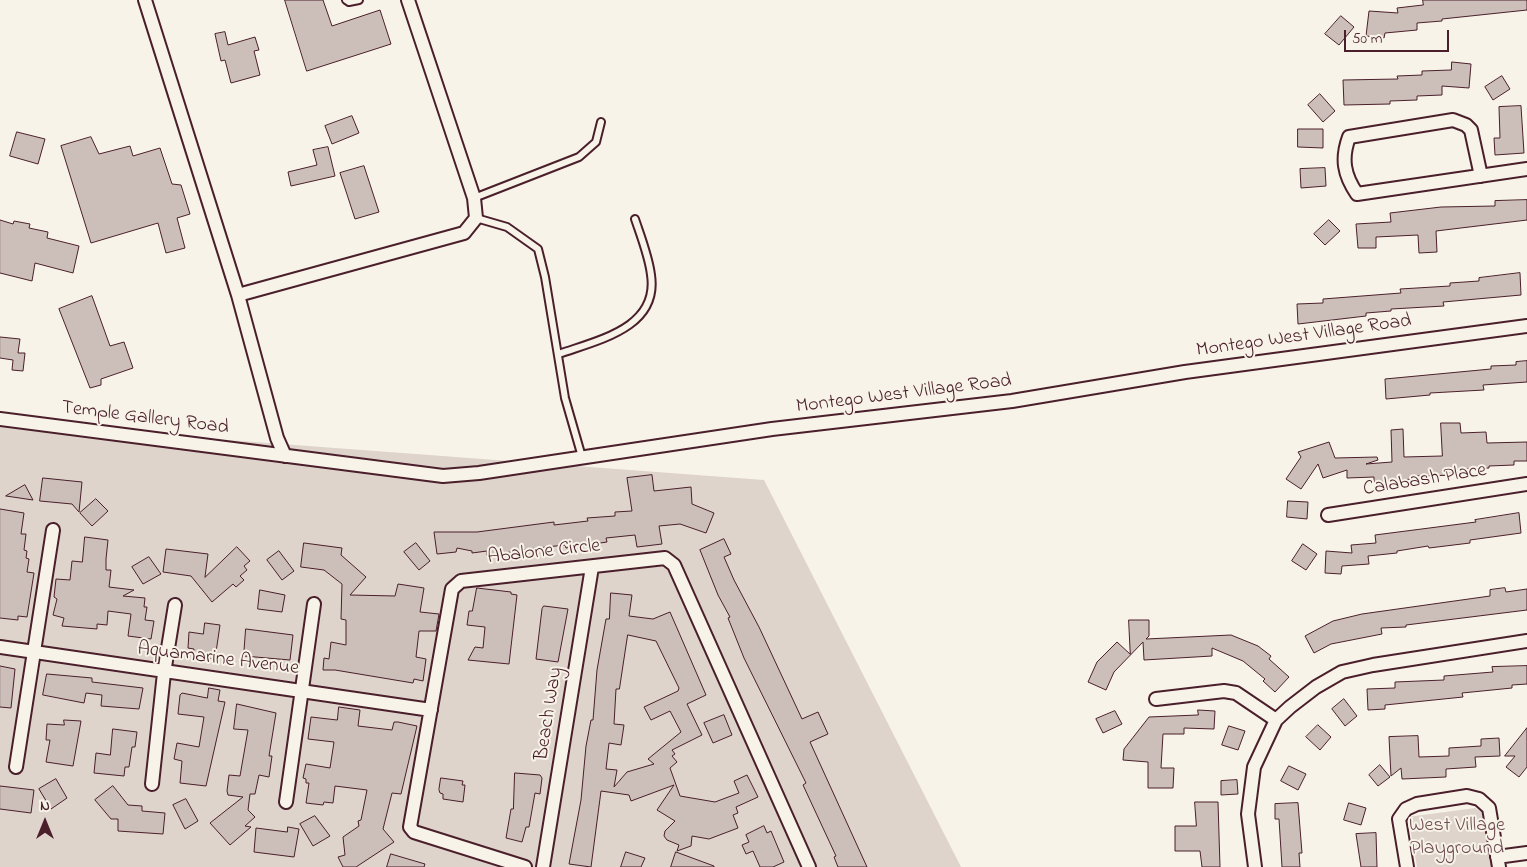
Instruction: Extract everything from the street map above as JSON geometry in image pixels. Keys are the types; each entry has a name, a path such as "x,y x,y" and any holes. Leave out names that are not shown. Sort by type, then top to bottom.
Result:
{"street":[{"path":"145,0 238,295 277,438 284,456"},
{"path":"238,295 464,233 476,218 474,198 408,0"},
{"path":"1482,176 1471,130 1466,125 1453,120 1349,137 1344,150 1346,173 1357,194 1482,176 1527,169"},
{"name":"Montego West Village Road","path":"284,456 443,476 479,473 772,429 1012,401 1186,372 1527,326"},
{"name":"Temple Gallery Road","path":"0,419 284,456"},
{"name":"Calabash Place","path":"1328,515 1527,484"},
{"path":"16,767 32,653 53,530"},
{"name":"Abalone Circle","path":"525,867 412,830 410,827 452,589 461,581 666,558 674,565 809,867"},
{"name":"Beach Way","path":"543,867 592,567"},
{"path":"286,802 314,604"},
{"path":"152,784 164,673 175,605"},
{"path":"1255,867 1248,814 1254,767 1276,720 1316,687 1342,672 1373,665 1527,641"},
{"name":"Aquamarine Avenue","path":"0,647 164,673 302,690 431,710"},
{"path":"1156,699 1224,692 1236,693 1276,720"},
{"path":"1407,867 1399,819 1402,813 1417,804 1467,796 1479,799 1489,808 1498,862 1527,852"}],"lane":[{"path":"346,0 349,2 359,0"},
{"path":"474,198 579,157 596,142 601,122"},
{"path":"476,218 507,227 538,249 559,354 565,398 582,457"},
{"path":"559,354 616,334 632,324 649,304 652,276 636,219"}],"green space":[{"path":"0,423 764,480 961,867 0,867"},
{"name":"West Village Playground","path":"1475,808 1483,813 1492,867 1417,867 1408,817"}],"building":[{"path":"285,0 323,0 332,26 380,10 391,44 307,71"},
{"path":"1423,0 1527,0 1527,10 1417,23 1417,30 1385,33 1384,38 1366,36 1369,11 1398,13 1397,8 1423,5"},
{"path":"1341,16 1354,27 1339,45 1325,34"},
{"path":"225,32 228,45 255,37 259,50 254,51 260,75 231,83 225,60 221,61 215,34"},
{"path":"1452,62 1471,64 1469,88 1442,86 1442,95 1417,96 1417,100 1390,101 1390,104 1344,105 1343,80 1398,79 1397,76 1422,75 1422,71 1451,70"},
{"path":"1502,76 1510,89 1493,100 1485,87"},
{"path":"1320,94 1335,111 1323,122 1308,105"},
{"path":"1521,106 1524,153 1495,155 1494,138 1500,138 1499,107"},
{"path":"352,116 359,133 332,144 325,126"},
{"path":"1298,129 1323,129 1323,148 1298,147"},
{"path":"17,132 45,139 38,164 10,156"},
{"path":"91,137 99,154 130,146 133,156 160,148 172,184 181,185 190,214 177,218 185,248 166,253 158,223 91,243 61,146"},
{"path":"328,147 335,176 291,186 288,172 317,165 313,150"},
{"path":"364,166 379,212 355,219 340,173"},
{"path":"1325,168 1326,186 1301,188 1300,169"},
{"path":"1527,200 1527,220 1436,231 1437,252 1419,253 1418,235 1376,237 1376,248 1358,248 1356,224 1391,222 1390,213 1441,207 1495,206 1495,201"},
{"path":"0,220 13,224 14,221 30,224 29,228 48,232 47,238 79,246 73,273 35,263 32,281 0,273"},
{"path":"1329,220 1340,231 1325,245 1314,234"},
{"path":"1520,273 1521,295 1443,302 1444,306 1391,309 1391,311 1366,313 1366,316 1298,324 1297,304 1323,303 1323,299 1401,293 1400,289 1450,286 1450,283 1479,281 1479,278"},
{"path":"92,296 110,346 124,342 133,368 101,379 101,385 90,388 59,309"},
{"path":"0,337 20,339 18,353 25,353 23,371 12,370 13,360 0,358"},
{"path":"1527,361 1527,382 1483,385 1484,390 1430,393 1430,395 1386,399 1385,379 1491,369 1491,366 1516,365 1516,362"},
{"path":"1441,423 1460,423 1461,433 1486,432 1487,443 1527,442 1527,461 1514,461 1514,465 1464,469 1465,475 1413,476 1413,479 1374,482 1374,477 1347,478 1347,470 1323,478 1318,464 1301,489 1286,479 1301,457 1298,452 1329,442 1335,458 1377,457 1378,460 1366,464 1392,462 1391,430 1403,429 1404,457 1442,456"},
{"path":"652,475 654,491 691,487 692,504 714,513 706,533 680,524 659,526 662,544 637,547 635,535 606,538 607,542 566,548 565,545 487,556 487,551 472,553 472,551 457,548 456,552 437,554 434,532 477,532 554,522 554,525 588,521 587,518 615,516 615,512 632,511 627,478"},
{"path":"43,478 82,482 79,512 72,504 40,501"},
{"path":"25,485 33,500 6,496"},
{"path":"96,499 108,511 92,526 80,513"},
{"path":"1288,501 1308,502 1307,519 1287,517"},
{"path":"0,509 24,513 21,534 26,534 24,550 27,551 26,558 29,559 27,572 34,573 27,617 18,616 18,620 0,618"},
{"path":"1519,513 1521,533 1470,540 1470,543 1429,548 1428,546 1397,551 1397,553 1368,556 1369,564 1342,566 1341,574 1325,573 1326,551 1352,553 1351,545 1376,543 1375,535 1476,522 1475,520"},
{"path":"85,537 108,540 106,570 111,570 109,587 134,590 123,596 145,598 144,607 147,607 145,620 154,621 151,639 128,636 131,614 108,611 107,625 97,624 97,629 62,626 64,618 53,615 57,599 54,597 56,579 70,580 72,561 82,562"},
{"path":"724,539 731,554 724,557 802,719 818,712 828,734 810,742 867,867 838,867 834,857 836,856 803,785 806,783 744,658 728,618 730,617 718,595 700,550"},
{"path":"304,543 342,548 341,555 366,577 350,595 395,596 398,584 424,588 420,612 439,614 436,631 419,631 416,657 426,659 423,681 414,679 413,683 335,670 323,670 324,658 329,659 331,642 346,645 346,620 341,619 342,584 324,570 301,567"},
{"path":"416,543 430,561 419,570 404,552"},
{"path":"1303,544 1317,554 1306,570 1292,561"},
{"path":"237,547 250,561 244,566 247,570 240,576 244,580 236,587 233,584 212,602 191,576 163,572 166,549 208,554 205,577"},
{"path":"279,551 294,571 282,580 267,560"},
{"path":"149,557 161,574 143,584 132,567"},
{"path":"477,588 511,592 511,594 517,595 509,664 468,660 475,647 483,648 485,627 467,625 469,611 472,611"},
{"path":"1505,588 1506,592 1527,589 1527,610 1406,625 1406,627 1381,628 1382,634 1331,644 1314,653 1305,636 1333,621 1362,614 1490,596 1490,590"},
{"path":"260,590 285,595 282,612 258,609"},
{"path":"611,593 632,595 629,616 653,619 670,612 706,695 687,704 702,735 672,750 675,754 672,756 677,762 670,768 680,796 715,802 739,793 734,781 747,775 758,797 736,807 738,813 733,815 738,828 709,839 692,836 691,846 677,851 679,845 667,840 664,836 665,831 675,821 657,810 674,785 631,801 629,795 601,791 591,867 569,864 581,800 586,746 591,720 593,720 597,670 606,619 609,619","holes":["628,635 656,641 679,688 678,691 644,707 651,720 670,711 681,732 648,759 654,764 627,772 614,787 617,770 606,769 609,743 621,745 624,725 614,724 616,689 619,689"]},
{"path":"544,606 568,609 558,662 536,659 542,609"},
{"path":"1129,620 1149,620 1149,636 1146,639 1231,635 1258,646 1271,656 1269,659 1289,677 1275,692 1263,681 1265,679 1243,661 1212,648 1212,656 1144,660 1143,642 1114,672 1106,690 1088,682 1097,662 1117,642 1130,654"},
{"path":"205,623 220,625 215,659 193,657 194,649 188,648 189,632 203,634"},
{"path":"246,629 293,635 290,660 244,656"},
{"path":"0,666 15,669 11,708 0,707"},
{"path":"1527,666 1527,684 1512,685 1512,688 1462,693 1463,697 1385,705 1385,709 1368,710 1367,689 1395,688 1395,682 1444,680 1444,676 1493,672 1492,667"},
{"path":"47,674 92,678 92,682 143,688 139,709 101,706 102,695 86,693 84,703 43,695"},
{"path":"209,688 220,690 218,701 225,702 206,786 180,783 182,761 174,759 177,743 199,747 204,717 178,714 180,695 182,693 207,698"},
{"path":"1344,699 1357,716 1345,726 1332,709"},
{"path":"237,704 276,713 269,756 272,756 269,777 259,775 255,794 250,794 248,810 255,817 245,826 251,827 230,845 210,823 243,797 228,795 227,791 229,775 240,776 248,730 234,729"},
{"path":"339,707 360,710 358,726 392,730 394,722 398,722 417,726 401,794 392,793 383,829 394,842 356,867 343,867 338,857 345,855 343,837 359,826 358,821 361,820 367,790 335,786 333,803 324,802 323,805 306,803 309,783 306,783 306,779 303,778 306,764 330,768 334,742 308,739 311,717 337,720"},
{"path":"1198,710 1215,711 1214,729 1184,728 1184,734 1163,734 1161,768 1174,768 1173,788 1148,788 1148,762 1123,760 1124,749 1149,717 1198,715"},
{"path":"1115,711 1122,724 1103,733 1096,719"},
{"path":"724,715 732,735 713,743 704,723"},
{"path":"64,720 81,721 73,766 46,762 50,740 46,740 47,724 64,725"},
{"path":"1318,725 1331,737 1320,750 1306,737"},
{"path":"1229,726 1245,731 1238,750 1222,745"},
{"path":"1527,728 1527,767 1519,777 1506,767 1515,756 1505,756"},
{"path":"113,729 137,732 135,747 132,747 129,767 125,767 124,776 94,773 96,753 110,755"},
{"path":"1418,736 1419,757 1449,756 1449,748 1481,746 1481,739 1499,738 1500,756 1475,757 1476,767 1446,769 1446,777 1402,779 1401,768 1391,776 1389,737"},
{"path":"1380,765 1390,777 1378,786 1369,775"},
{"path":"1289,766 1306,774 1298,790 1281,781"},
{"path":"515,773 540,775 542,778 540,794 535,793 529,827 526,827 522,842 506,838 511,809 513,809"},
{"path":"441,778 463,781 462,785 465,785 463,802 443,799 443,794 439,790"},
{"path":"56,779 67,798 51,809 39,789"},
{"path":"1237,780 1238,794 1221,795 1221,781"},
{"path":"0,786 34,790 31,813 0,809"},
{"path":"113,786 128,805 142,806 142,811 165,813 163,834 118,831 118,819 111,819 95,800"},
{"path":"186,799 198,821 185,829 173,805"},
{"path":"1195,802 1218,802 1220,867 1202,867 1200,851 1175,851 1175,826 1196,826"},
{"path":"1298,803 1302,853 1299,853 1300,867 1282,867 1279,819 1275,819 1275,804"},
{"path":"1349,803 1366,808 1361,825 1344,820"},
{"path":"315,816 330,836 313,846 300,824"},
{"path":"764,826 767,833 771,831 784,862 773,867 760,867 753,851 746,854 742,845 749,842 746,835"},
{"path":"288,827 299,829 294,857 254,852 256,828 287,832"},
{"path":"1376,833 1377,867 1361,867 1356,834"},
{"path":"626,852 645,858 641,867 621,867"},
{"path":"676,852 714,866 714,867 671,867"},
{"path":"391,854 425,864 424,867 387,867"}]}
